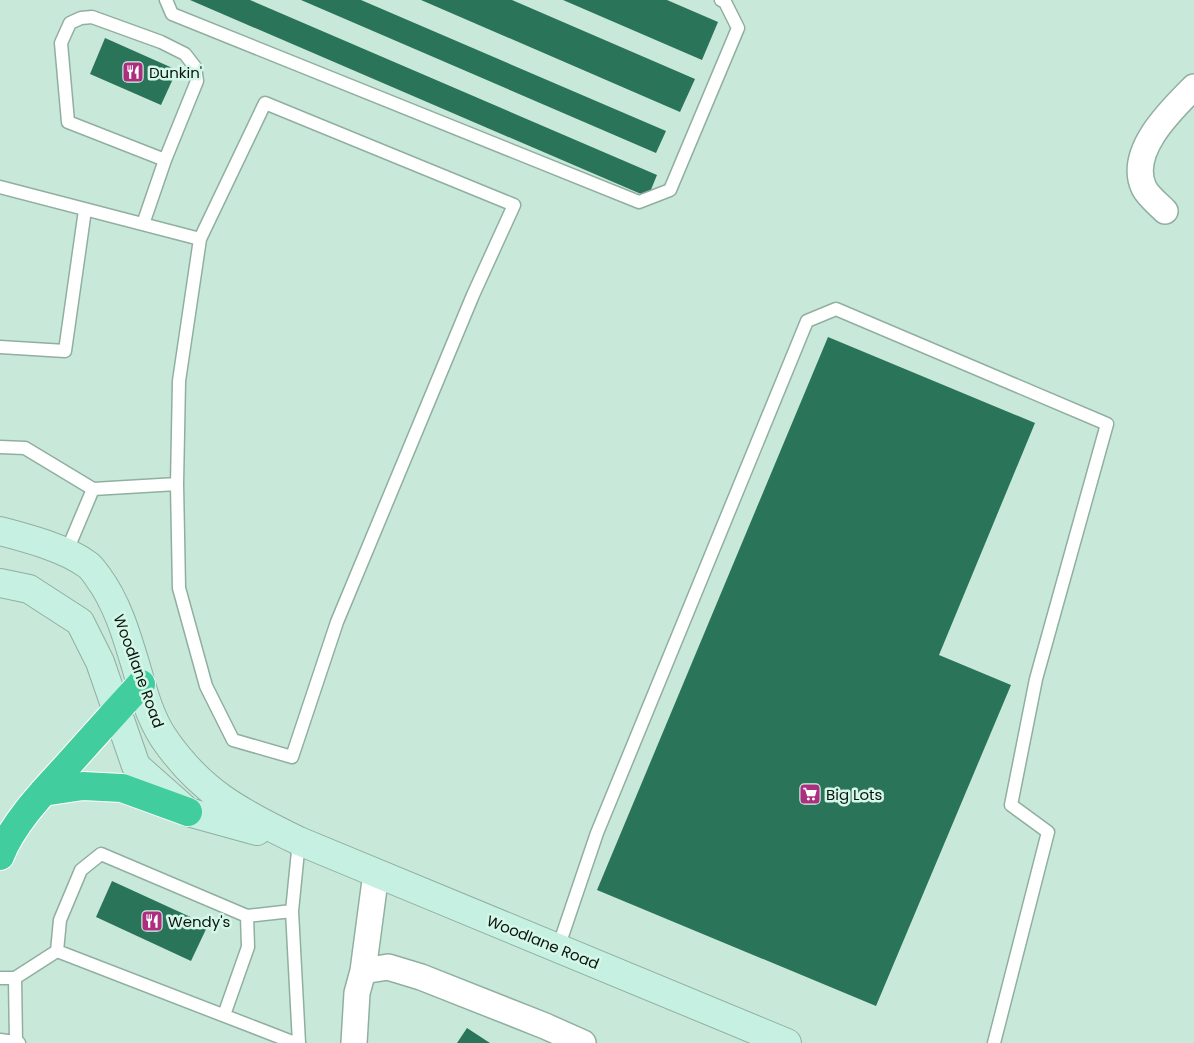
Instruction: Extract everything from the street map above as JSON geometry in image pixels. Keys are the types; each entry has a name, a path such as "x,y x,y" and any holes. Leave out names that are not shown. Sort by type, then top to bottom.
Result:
{"highway":[{"path":"0,856 3,848 27,812 43,792 141,684"},
{"path":"43,792 83,786 122,788 188,812"}],"street":[{"path":"1164,211 1144,189 1140,170 1144,150 1172,109 1194,87"},
{"name":"Woodlane Road","path":"0,531 55,547 89,565 109,592 122,622 144,697 162,735 187,769 219,798 256,821 299,841 787,1043"},
{"name":"Woodlane Road","path":"0,583 29,589 80,622 100,662 136,766 188,812 234,826 299,841"},
{"path":"354,1043 357,993 363,971 376,873"},
{"path":"363,971 388,968 421,977 583,1043"}],"lane":[{"path":"166,0 172,14 639,202 670,190 738,28 725,2 721,0"},
{"path":"143,224 165,160 197,81 195,68 185,54 161,42 92,17 81,18 70,23 61,42 68,122 165,160"},
{"path":"265,102 514,205 473,295 337,622 292,757 233,740 206,686 179,588 177,484 179,381 200,238 265,102"},
{"path":"0,188 200,238"},
{"path":"0,346 65,351 85,210"},
{"path":"558,948 597,833 808,321 836,309 1107,424 1036,680 1010,805 1048,832 994,1043"},
{"path":"0,447 25,448 93,489 177,484"},
{"path":"66,553 93,489"},
{"path":"299,841 292,911 299,1043"},
{"path":"57,950 60,920 82,870 101,854 247,916 292,911"},
{"path":"224,1016 248,947 247,916"},
{"path":"0,978 15,978 57,950"},
{"path":"57,950 295,1043"},
{"path":"0,1040 17,1043 15,978"}],"building":[{"path":"190,0 250,0 657,175 648,197"},
{"path":"301,0 361,0 666,131 656,153"},
{"path":"421,0 512,0 695,79 680,112"},
{"path":"563,0 667,0 718,22 702,60"},
{"name":"Dunkin'","path":"105,38 177,70 161,105 90,74"},
{"path":"828,337 1035,423 939,655 1011,685 876,1006 597,890"},
{"name":"Wendy's","path":"112,881 208,925 191,961 96,917"},
{"path":"467,1028 490,1043 457,1043"}],"place":[{"name":"Dunkin'","path":"133,72"},
{"name":"Big Lots","path":"810,794"},
{"name":"Wendy's","path":"152,921"}]}
